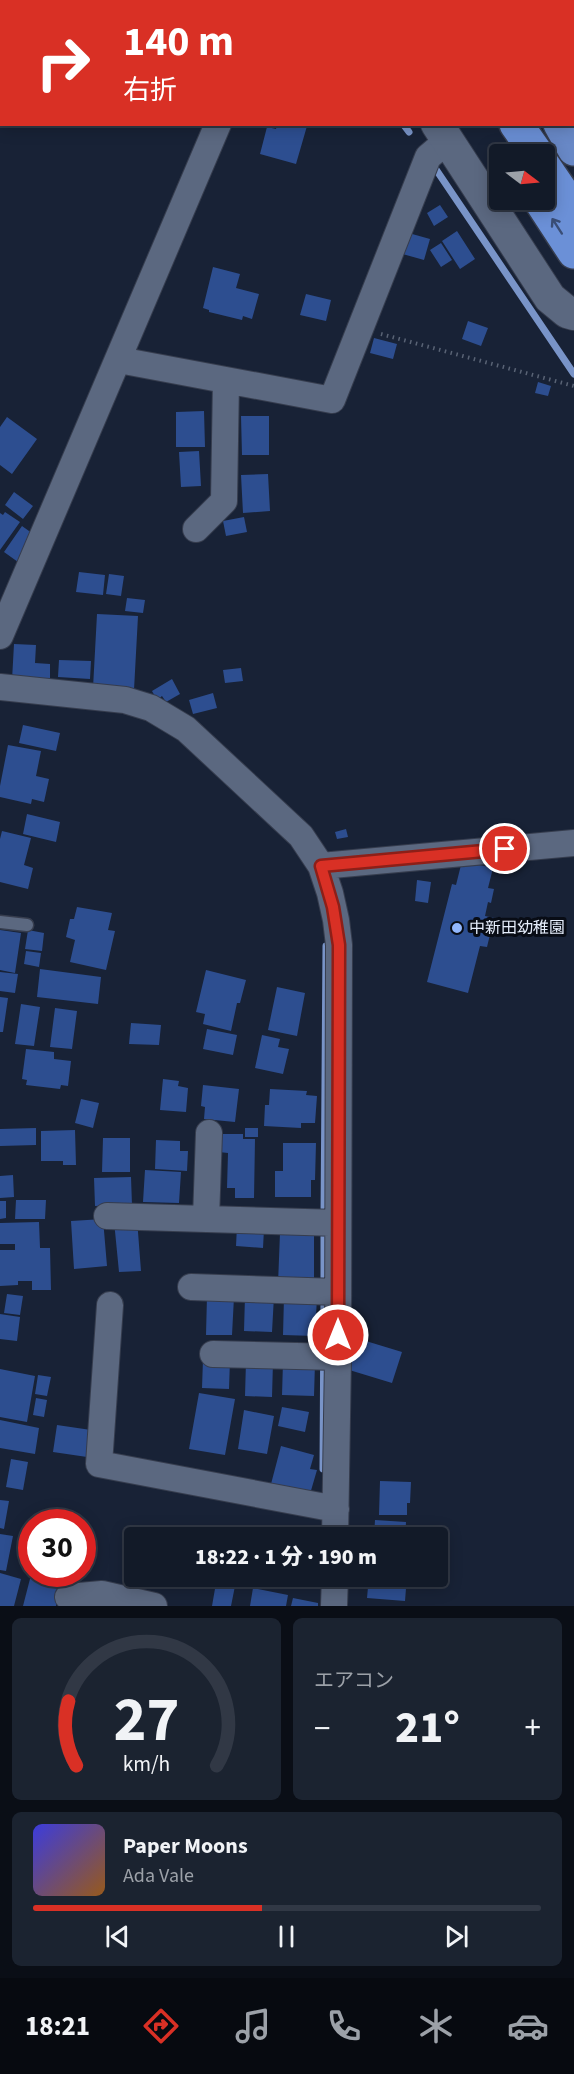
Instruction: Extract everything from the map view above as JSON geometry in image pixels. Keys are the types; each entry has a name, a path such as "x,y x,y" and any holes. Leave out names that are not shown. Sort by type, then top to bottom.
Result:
{"highway":[{"path":"494,126 506,144"},
{"path":"517,126 530,144"},
{"path":"561,126 574,149"},
{"path":"555,182 574,210"},
{"path":"547,210 574,252"}],"street":[{"path":"0,636 217,126"},
{"path":"119,360 332,400 428,157 442,132 550,298 567,312 574,314"},
{"path":"196,529 224,501 226,381"},
{"path":"0,687 125,700 152,708 170,717 186,729 301,836 321,866 334,911 339,945 329,1292 327,1507 332,1527"},
{"path":"321,866 574,843"},
{"path":"206,1220 209,1133"},
{"path":"107,1216 330,1222"},
{"path":"191,1287 329,1292"},
{"path":"110,1305 99,1464 327,1507"},
{"path":"213,1354 329,1357"},
{"path":"334,1606 335,1587"},
{"path":"68,1597 102,1594 154,1606"}],"lane":[{"path":"0,922 27,925"}],"path":[{"path":"360,328 574,386"}],"building":[{"path":"277,126 307,126 296,164 260,154 267,127 276,129"},
{"path":"440,205 448,217 434,226 427,213"},
{"path":"457,231 475,259 460,269 442,241"},
{"path":"405,232 430,239 424,260 399,253"},
{"path":"441,243 452,260 441,267 430,250"},
{"path":"213,267 240,274 236,288 259,294 252,319 243,316 242,320 209,312 203,308"},
{"path":"306,294 331,300 326,321 300,315"},
{"path":"468,321 488,328 481,346 462,339"},
{"path":"374,338 397,344 393,359 370,353"},
{"path":"538,382 551,386 548,396 535,393"},
{"path":"204,411 205,447 176,447 176,412"},
{"path":"241,416 269,416 269,455 242,455"},
{"path":"7,417 37,439 12,474 0,465 0,427"},
{"path":"199,451 201,486 181,487 179,452"},
{"path":"268,474 270,511 243,513 241,475"},
{"path":"14,492 33,506 23,519 5,505"},
{"path":"5,512 20,522 0,550 0,513 3,515"},
{"path":"244,517 247,532 226,536 223,521"},
{"path":"22,526 36,536 18,562 4,552"},
{"path":"79,572 105,575 103,595 76,592"},
{"path":"109,574 124,576 121,596 106,594"},
{"path":"127,598 145,600 143,613 125,611"},
{"path":"97,614 138,616 134,690 93,688"},
{"path":"14,644 36,645 35,663 50,664 50,682 12,680"},
{"path":"59,660 91,661 90,679 58,677"},
{"path":"241,668 243,681 225,683 223,670"},
{"path":"172,679 180,694 166,702 162,696 157,700 152,691"},
{"path":"213,693 217,708 193,714 189,700"},
{"path":"23,725 60,733 56,751 19,743"},
{"path":"8,745 41,751 36,776 49,779 44,802 32,799 31,804 0,797"},
{"path":"27,814 60,822 56,842 23,834"},
{"path":"346,829 348,837 337,839 335,832"},
{"path":"2,831 31,838 24,865 33,868 28,889 0,882"},
{"path":"462,861 493,868 488,888 494,889 485,916 494,918 487,947 480,946 468,993 427,982 452,884 456,885"},
{"path":"417,880 431,882 428,903 415,901"},
{"path":"77,907 112,913 108,930 115,931 106,970 70,962 75,940 66,937 70,919 74,919"},
{"path":"0,930 21,933 15,973 0,970"},
{"path":"28,930 44,933 42,951 25,949"},
{"path":"26,951 41,953 39,967 24,964"},
{"path":"40,969 101,977 98,1004 37,997"},
{"path":"206,970 246,980 240,1003 237,1003 231,1031 203,1024 205,1014 196,1012"},
{"path":"0,972 18,974 15,993 0,991"},
{"path":"277,987 305,993 297,1036 268,1030"},
{"path":"0,997 8,998 3,1032 0,1032"},
{"path":"21,1004 40,1007 34,1046 15,1044"},
{"path":"55,1008 77,1011 72,1049 50,1047"},
{"path":"131,1023 161,1025 159,1045 129,1044"},
{"path":"207,1029 237,1035 233,1055 203,1049"},
{"path":"262,1035 280,1039 278,1047 289,1049 283,1074 255,1068"},
{"path":"26,1049 54,1052 54,1059 71,1061 68,1086 61,1085 60,1089 26,1085 27,1080 22,1079"},
{"path":"163,1079 179,1081 178,1086 188,1088 186,1112 160,1110"},
{"path":"203,1085 239,1089 235,1122 204,1119 205,1107 201,1106"},
{"path":"270,1089 307,1091 306,1095 317,1096 315,1123 301,1123 301,1128 264,1126 265,1105 269,1105"},
{"path":"81,1099 99,1103 93,1128 75,1123"},
{"path":"36,1128 36,1145 0,1146 0,1129"},
{"path":"245,1128 258,1128 258,1137 245,1137"},
{"path":"75,1130 76,1165 63,1165 63,1161 41,1161 41,1131"},
{"path":"220,1134 243,1134 243,1139 255,1139 254,1198 235,1198 235,1188 227,1188 228,1153 219,1152"},
{"path":"103,1138 130,1138 130,1172 102,1172"},
{"path":"156,1140 180,1141 180,1151 188,1151 187,1171 155,1169"},
{"path":"283,1143 316,1143 315,1180 311,1180 311,1197 275,1197 275,1171 283,1171"},
{"path":"145,1170 181,1172 179,1203 143,1202"},
{"path":"13,1175 14,1197 0,1198 0,1176"},
{"path":"131,1177 132,1205 95,1206 94,1178"},
{"path":"16,1200 46,1200 45,1219 15,1219"},
{"path":"0,1201 6,1201 6,1218 0,1219"},
{"path":"103,1219 107,1266 74,1269 71,1221"},
{"path":"137,1219 141,1271 119,1272 114,1221"},
{"path":"39,1222 40,1248 50,1248 51,1290 32,1290 32,1281 18,1281 18,1285 0,1286 0,1250 15,1250 15,1244 0,1244 0,1223"},
{"path":"237,1226 264,1229 263,1248 236,1246"},
{"path":"280,1233 314,1233 314,1284 278,1284"},
{"path":"7,1294 23,1296 20,1315 4,1313"},
{"path":"207,1296 234,1297 232,1335 206,1335"},
{"path":"245,1296 274,1296 272,1332 244,1331"},
{"path":"284,1297 317,1297 315,1336 283,1335"},
{"path":"0,1314 20,1317 17,1341 0,1339"},
{"path":"356,1338 402,1352 392,1383 346,1369"},
{"path":"203,1359 230,1360 229,1389 202,1388"},
{"path":"246,1361 273,1362 272,1397 245,1396"},
{"path":"283,1362 315,1363 314,1396 282,1395"},
{"path":"0,1369 35,1376 27,1422 0,1417"},
{"path":"38,1375 51,1377 47,1396 35,1394"},
{"path":"199,1393 235,1399 225,1455 189,1449"},
{"path":"36,1398 47,1400 44,1417 33,1415"},
{"path":"282,1407 309,1412 305,1432 278,1426"},
{"path":"244,1410 274,1416 267,1454 238,1449"},
{"path":"0,1420 39,1428 35,1454 0,1448"},
{"path":"57,1425 91,1430 87,1457 53,1452"},
{"path":"281,1446 314,1455 310,1469 317,1470 310,1494 271,1484"},
{"path":"11,1459 28,1462 23,1490 6,1487"},
{"path":"380,1481 411,1482 407,1515 379,1515"},
{"path":"0,1500 9,1501 4,1529 0,1528"},
{"path":"375,1520 406,1522 406,1527 375,1527"},
{"path":"0,1534 13,1536 6,1571 0,1570"},
{"path":"0,1573 18,1578 19,1587 14,1606 0,1606"},
{"path":"28,1587 61,1587 56,1606 23,1606"},
{"path":"215,1587 235,1587 231,1606 212,1606"},
{"path":"368,1587 406,1587 405,1601 367,1598"},
{"path":"253,1588 288,1595 286,1606 250,1606"},
{"path":"293,1598 318,1603 318,1606 291,1606"}],"waterway":[{"path":"404,126 409,132"},
{"path":"435,168 574,374"},
{"path":"324,1217 326,946"},
{"path":"324,1228 324,1286"},
{"path":"323,1469 324,1297"}],"place":[{"name":"中新田幼稚園","path":"457,928"}],"route":[{"path":"338,1335 339,945 330,893 321,866 505,849"}]}
